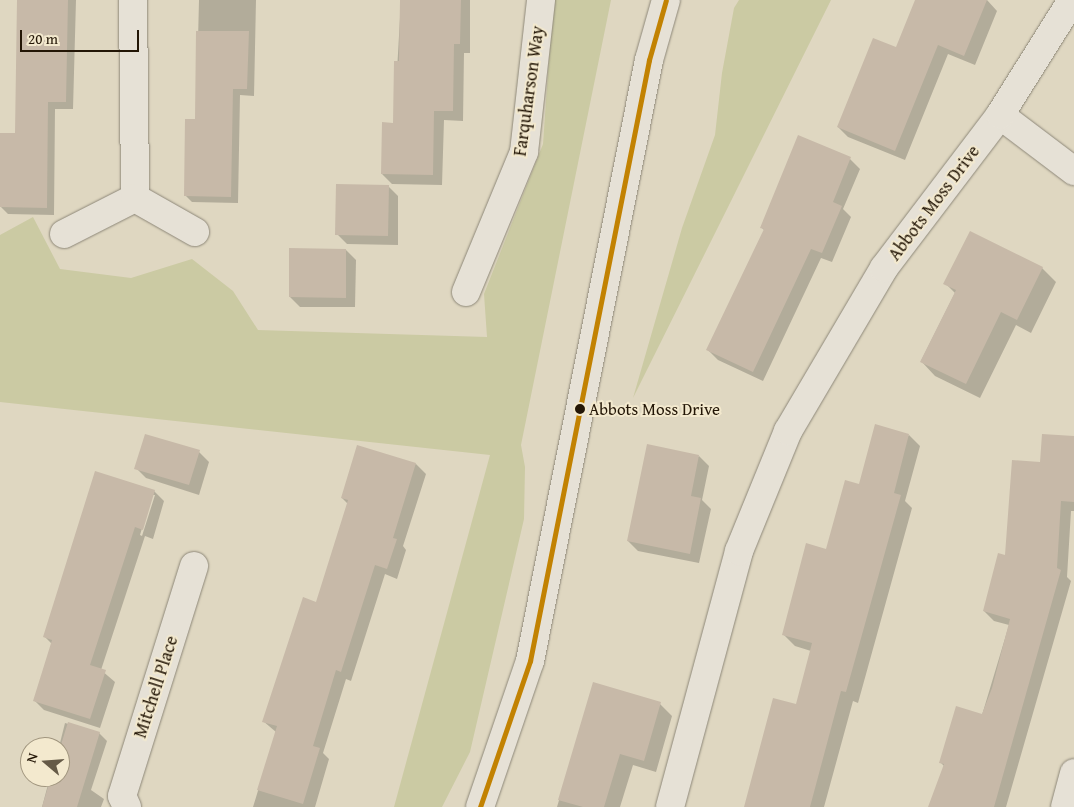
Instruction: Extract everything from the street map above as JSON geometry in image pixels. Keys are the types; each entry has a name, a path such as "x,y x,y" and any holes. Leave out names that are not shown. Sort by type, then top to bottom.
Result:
{"street":[{"path":"133,0 135,198"},
{"name":"Farquharson Way","path":"466,292 524,152 541,0"},
{"path":"480,807 530,661 648,60 666,0"},
{"name":"Abbots Moss Drive","path":"670,807 739,551 788,431 884,268 1000,115 1072,0"},
{"path":"1000,115 1074,171"},
{"path":"135,198 195,232"},
{"path":"64,234 135,198"},
{"name":"Mitchell Place","path":"127,807 122,796 194,566"},
{"path":"1065,807 1074,773"}],"green space":[{"path":"553,0 611,0 521,445 525,467 524,519 470,752 442,807 394,807 490,455 0,402 0,235 33,217 60,269 131,278 192,259 233,291 258,330 487,337 484,294 543,144"},
{"path":"739,0 831,0 633,398 682,228 715,135 722,73 734,8"}],"building":[{"path":"17,0 68,0 66,102 48,102 47,208 0,207 0,133 15,133"},
{"path":"400,0 461,0 460,44 454,44 453,111 434,111 433,175 381,174 382,122 393,123 394,61 399,61"},
{"path":"915,0 987,0 964,56 938,45 895,151 837,127 873,38 896,47"},
{"path":"196,31 249,31 247,89 233,89 231,197 184,196 185,119 195,119"},
{"path":"798,135 851,157 833,202 842,206 822,253 811,249 753,372 706,350 764,229 760,228"},
{"path":"336,184 389,185 388,236 335,235"},
{"path":"970,231 1043,267 1017,320 1001,312 966,384 920,362 956,290 943,284"},
{"path":"289,248 346,249 346,298 289,297"},
{"path":"875,424 909,434 894,493 901,495 846,692 841,691 810,807 744,807 773,698 796,704 812,643 782,635 806,543 826,549 845,480 859,484"},
{"path":"145,434 200,450 189,485 134,469"},
{"path":"1042,434 1074,436 1074,502 1061,501 1057,568 1061,570 994,807 928,807 944,764 939,763 956,706 982,714 992,688 1010,619 983,611 998,553 1005,555 1012,460 1040,462"},
{"path":"647,444 699,455 691,496 701,498 690,554 627,541"},
{"path":"357,445 416,463 393,538 397,539 387,569 375,565 341,672 336,670 313,746 320,748 303,804 257,790 277,726 262,722 303,597 316,602 348,500 341,498"},
{"path":"95,471 155,490 143,530 135,527 90,665 106,670 90,719 33,701 52,640 43,637"},
{"path":"593,682 661,702 644,761 620,754 604,807 583,807 558,800"},
{"path":"68,722 100,732 77,807 42,807 48,787 70,787 70,737 63,737"}],"transit line":[{"path":"480,807 530,661 649,60 666,0"}],"place":[{"name":"Abbots Moss Drive","path":"580,409"}]}
